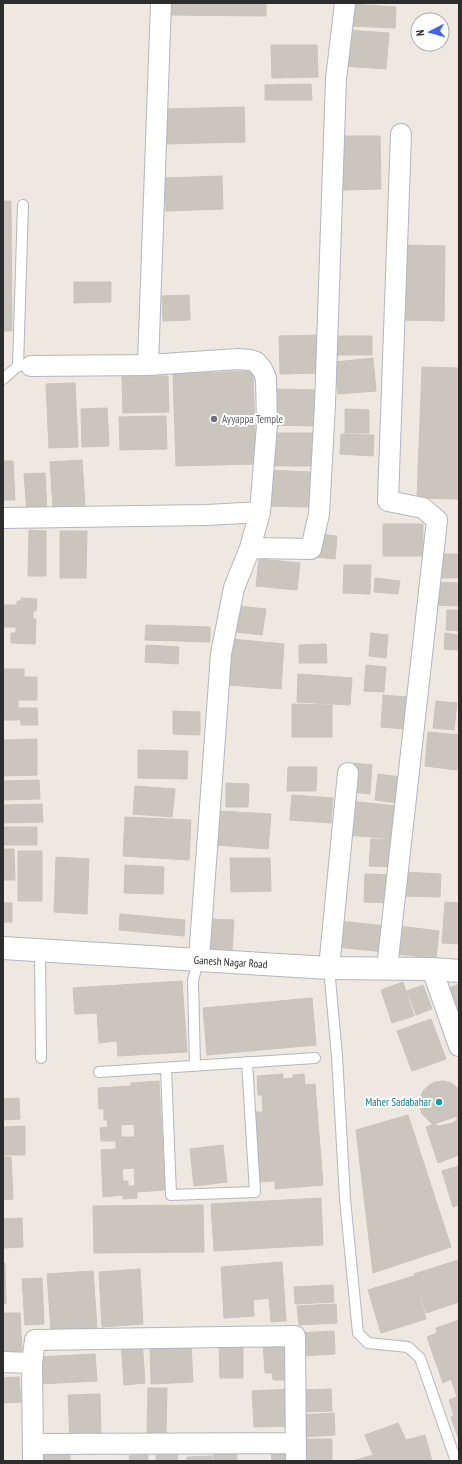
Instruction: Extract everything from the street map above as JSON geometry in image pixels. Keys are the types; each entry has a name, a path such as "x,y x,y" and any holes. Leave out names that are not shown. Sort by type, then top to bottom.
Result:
{"street":[{"path":"148,365 161,3"},
{"path":"250,548 311,549 319,514 325,405 336,79 345,3"},
{"path":"387,968 437,520 423,508 388,501 401,134"},
{"path":"25,366 148,365 238,359 256,362 262,369 266,378 267,425 260,512 250,548 234,588 221,654 199,959"},
{"path":"3,518 207,515 260,512"},
{"path":"329,968 348,773"},
{"name":"Ganesh Nagar Road","path":"3,948 329,968 432,969 459,971"},
{"path":"432,969 459,1046"},
{"path":"295,1336 296,1452 34,1452 32,1363 34,1340 295,1336"},
{"path":"3,1362 32,1363"}],"lane":[{"path":"3,379 25,366 23,205"},
{"path":"40,950 41,1058"},
{"path":"195,1066 193,980 199,959"},
{"path":"329,968 338,1062 345,1199 358,1333 368,1343 408,1347 420,1358 456,1461"},
{"path":"99,1072 315,1058"},
{"path":"166,1068 171,1195 255,1192 246,1062"}],"building":[{"path":"170,3 266,3 266,16 170,15"},
{"path":"350,4 396,7 395,28 349,26"},
{"path":"346,30 389,33 386,69 343,66"},
{"path":"271,45 317,45 318,77 272,78"},
{"path":"311,84 312,100 265,100 265,85"},
{"path":"244,107 245,142 165,144 164,109"},
{"path":"342,136 380,136 381,189 343,190"},
{"path":"222,176 223,209 166,211 165,178"},
{"path":"3,201 11,201 12,331 3,331"},
{"path":"402,245 445,246 444,321 400,320"},
{"path":"74,282 111,282 111,302 74,303"},
{"path":"189,295 190,320 163,321 162,296"},
{"path":"320,335 321,373 280,374 279,336"},
{"path":"335,336 372,336 372,355 334,355"},
{"path":"373,358 376,391 338,394 335,362"},
{"path":"422,367 459,368 459,499 417,498"},
{"name":"Ayyappa Temple","path":"253,371 256,464 176,466 173,374"},
{"path":"122,376 168,376 169,412 123,413"},
{"path":"75,383 78,447 49,448 46,384"},
{"path":"273,389 317,390 316,426 272,425"},
{"path":"107,408 109,446 82,447 81,409"},
{"path":"345,409 369,410 369,433 345,433"},
{"path":"166,416 167,449 120,450 119,417"},
{"path":"271,433 313,433 313,466 271,466"},
{"path":"341,434 374,435 373,456 340,454"},
{"path":"82,460 85,506 53,508 50,462"},
{"path":"3,461 13,461 15,500 3,500"},
{"path":"270,470 310,472 309,507 268,506"},
{"path":"45,473 47,512 27,513 24,474"},
{"path":"383,524 423,524 423,556 383,556"},
{"path":"29,530 46,531 46,576 28,576"},
{"path":"60,531 87,531 86,578 60,578"},
{"path":"319,534 337,536 335,559 317,557"},
{"path":"441,554 459,554 459,578 441,578"},
{"path":"259,559 300,563 297,590 256,586"},
{"path":"344,565 371,565 370,594 343,593"},
{"path":"375,578 400,581 398,594 374,592"},
{"path":"435,582 459,583 459,606 434,605"},
{"path":"21,598 37,599 36,611 33,611 33,619 36,619 35,644 11,643 11,633 16,633 16,627 3,627 3,605 17,605 17,601 21,601"},
{"path":"239,606 266,609 262,635 235,632"},
{"path":"447,610 459,610 459,631 446,630"},
{"path":"146,625 210,627 210,642 145,640"},
{"path":"371,633 388,635 386,658 369,656"},
{"path":"445,633 459,635 459,650 444,649"},
{"path":"231,639 284,644 281,689 228,685"},
{"path":"326,644 327,663 299,663 299,645"},
{"path":"146,645 179,647 178,664 145,662"},
{"path":"366,665 386,667 384,692 364,691"},
{"path":"3,669 24,669 24,677 37,677 37,700 18,700 18,708 37,708 38,725 21,725 21,720 3,720"},
{"path":"298,674 352,678 350,705 297,702"},
{"path":"383,695 406,697 405,729 381,727"},
{"path":"436,701 457,703 454,730 433,728"},
{"path":"292,704 332,705 332,737 292,737"},
{"path":"173,711 200,712 200,735 173,734"},
{"path":"428,732 459,735 457,770 425,766"},
{"path":"37,739 37,775 3,776 3,740"},
{"path":"138,750 188,751 187,779 138,778"},
{"path":"353,763 372,765 370,794 352,792"},
{"path":"288,767 317,767 316,791 287,791"},
{"path":"378,774 401,777 398,803 375,800"},
{"path":"39,780 40,799 3,800 3,781"},
{"path":"226,783 249,784 248,807 226,807"},
{"path":"135,786 175,789 172,817 133,814"},
{"path":"292,795 333,798 331,823 290,820"},
{"path":"348,801 397,806 394,839 346,835"},
{"path":"42,804 43,822 3,823 3,805"},
{"path":"218,811 271,814 268,849 216,845"},
{"path":"125,817 191,820 189,860 123,856"},
{"path":"3,827 37,827 37,845 3,845"},
{"path":"371,839 395,840 394,867 369,866"},
{"path":"3,849 14,849 15,880 3,880"},
{"path":"18,851 42,851 42,901 18,901"},
{"path":"56,857 89,859 87,914 54,912"},
{"path":"230,858 270,858 271,891 231,892"},
{"path":"125,865 164,867 163,894 124,893"},
{"path":"404,872 441,874 440,897 403,896"},
{"path":"365,874 392,875 391,903 364,902"},
{"path":"445,902 459,903 459,944 442,943"},
{"path":"3,903 12,903 12,922 3,922"},
{"path":"120,914 185,920 184,936 119,930"},
{"path":"210,919 234,920 232,951 208,949"},
{"path":"339,921 387,926 384,952 336,947"},
{"path":"399,926 439,931 436,958 396,954"},
{"path":"182,981 187,1052 118,1056 117,1041 99,1043 97,1013 75,1014 73,988"},
{"path":"403,982 414,1016 392,1023 381,990"},
{"path":"459,984 459,1028 444,990"},
{"path":"423,985 432,1009 416,1015 407,991"},
{"path":"312,998 316,1045 207,1055 203,1008"},
{"path":"431,1019 446,1059 412,1071 397,1031"},
{"path":"283,1074 283,1079 293,1078 293,1075 304,1074 305,1085 315,1084 323,1185 275,1189 275,1181 259,1182 253,1112 263,1112 262,1095 258,1095 257,1076"},
{"path":"159,1081 165,1190 137,1192 137,1198 123,1199 123,1195 103,1197 101,1150 116,1149 116,1141 101,1141 100,1128 108,1127 107,1120 104,1120 104,1109 99,1109 98,1088 131,1086 131,1083","holes":["134,1124 135,1137 121,1137 121,1125","134,1168 135,1186 128,1186 128,1181 123,1181 122,1169"]},
{"name":"Maher Sadabahar","path":"443,1081 451,1083 459,1089 459,1118 453,1123 439,1126 432,1124 422,1114 420,1099 423,1091 428,1086 435,1082"},
{"path":"19,1098 20,1119 3,1120 3,1099"},
{"path":"408,1115 451,1247 373,1273 356,1130"},
{"path":"457,1116 459,1123 459,1155 438,1163 426,1127"},
{"path":"25,1126 25,1155 3,1155 3,1127"},
{"path":"223,1145 227,1182 194,1186 190,1149"},
{"path":"3,1157 11,1157 13,1199 3,1200"},
{"path":"459,1166 459,1205 453,1207 442,1171"},
{"path":"321,1198 323,1245 214,1251 211,1204"},
{"path":"203,1205 204,1252 94,1253 93,1206"},
{"path":"22,1218 23,1247 3,1248 3,1219"},
{"path":"458,1260 459,1302 426,1313 414,1274"},
{"path":"282,1262 286,1321 271,1322 269,1298 253,1300 254,1316 224,1318 221,1267"},
{"path":"3,1263 5,1263 6,1303 3,1304"},
{"path":"140,1269 143,1324 102,1327 99,1272"},
{"path":"93,1271 97,1328 51,1331 47,1274"},
{"path":"414,1276 426,1319 381,1333 368,1290"},
{"path":"42,1278 44,1324 25,1325 22,1279"},
{"path":"333,1285 334,1302 295,1304 294,1287"},
{"path":"336,1304 337,1323 299,1325 297,1306"},
{"path":"3,1313 20,1313 22,1351 3,1352"},
{"path":"459,1320 459,1440 451,1417 454,1416 449,1400 457,1397 451,1379 443,1383 427,1337 437,1333 436,1328"},
{"path":"334,1331 335,1354 300,1356 299,1333"},
{"path":"142,1339 145,1383 124,1385 121,1341"},
{"path":"286,1340 287,1380 273,1380 272,1373 265,1373 263,1341"},
{"path":"219,1343 243,1343 243,1378 220,1378"},
{"path":"191,1344 193,1382 151,1384 150,1346"},
{"path":"95,1354 97,1381 38,1384 37,1357"},
{"path":"19,1377 21,1402 3,1403 3,1378"},
{"path":"148,1388 167,1388 166,1434 147,1433"},
{"path":"293,1389 294,1426 254,1427 252,1391"},
{"path":"331,1389 332,1411 302,1412 301,1390"},
{"path":"100,1394 101,1439 70,1440 68,1395"},
{"path":"334,1413 335,1435 302,1437 301,1415"},
{"path":"398,1423 406,1440 425,1435 432,1461 353,1461 373,1455 365,1435"},
{"path":"301,1439 332,1439 332,1461 301,1461"},
{"path":"70,1447 70,1461 39,1461 39,1448"},
{"path":"236,1448 237,1461 214,1461 213,1450"},
{"path":"290,1449 291,1461 272,1461 271,1450"},
{"path":"148,1454 148,1461 130,1461 129,1456"},
{"path":"177,1454 178,1461 156,1461 156,1455"},
{"path":"212,1456 212,1461 187,1461 187,1457"}],"place":[{"name":"Ayyappa Temple","path":"214,419"},
{"name":"Maher Sadabahar","path":"439,1102"}]}
